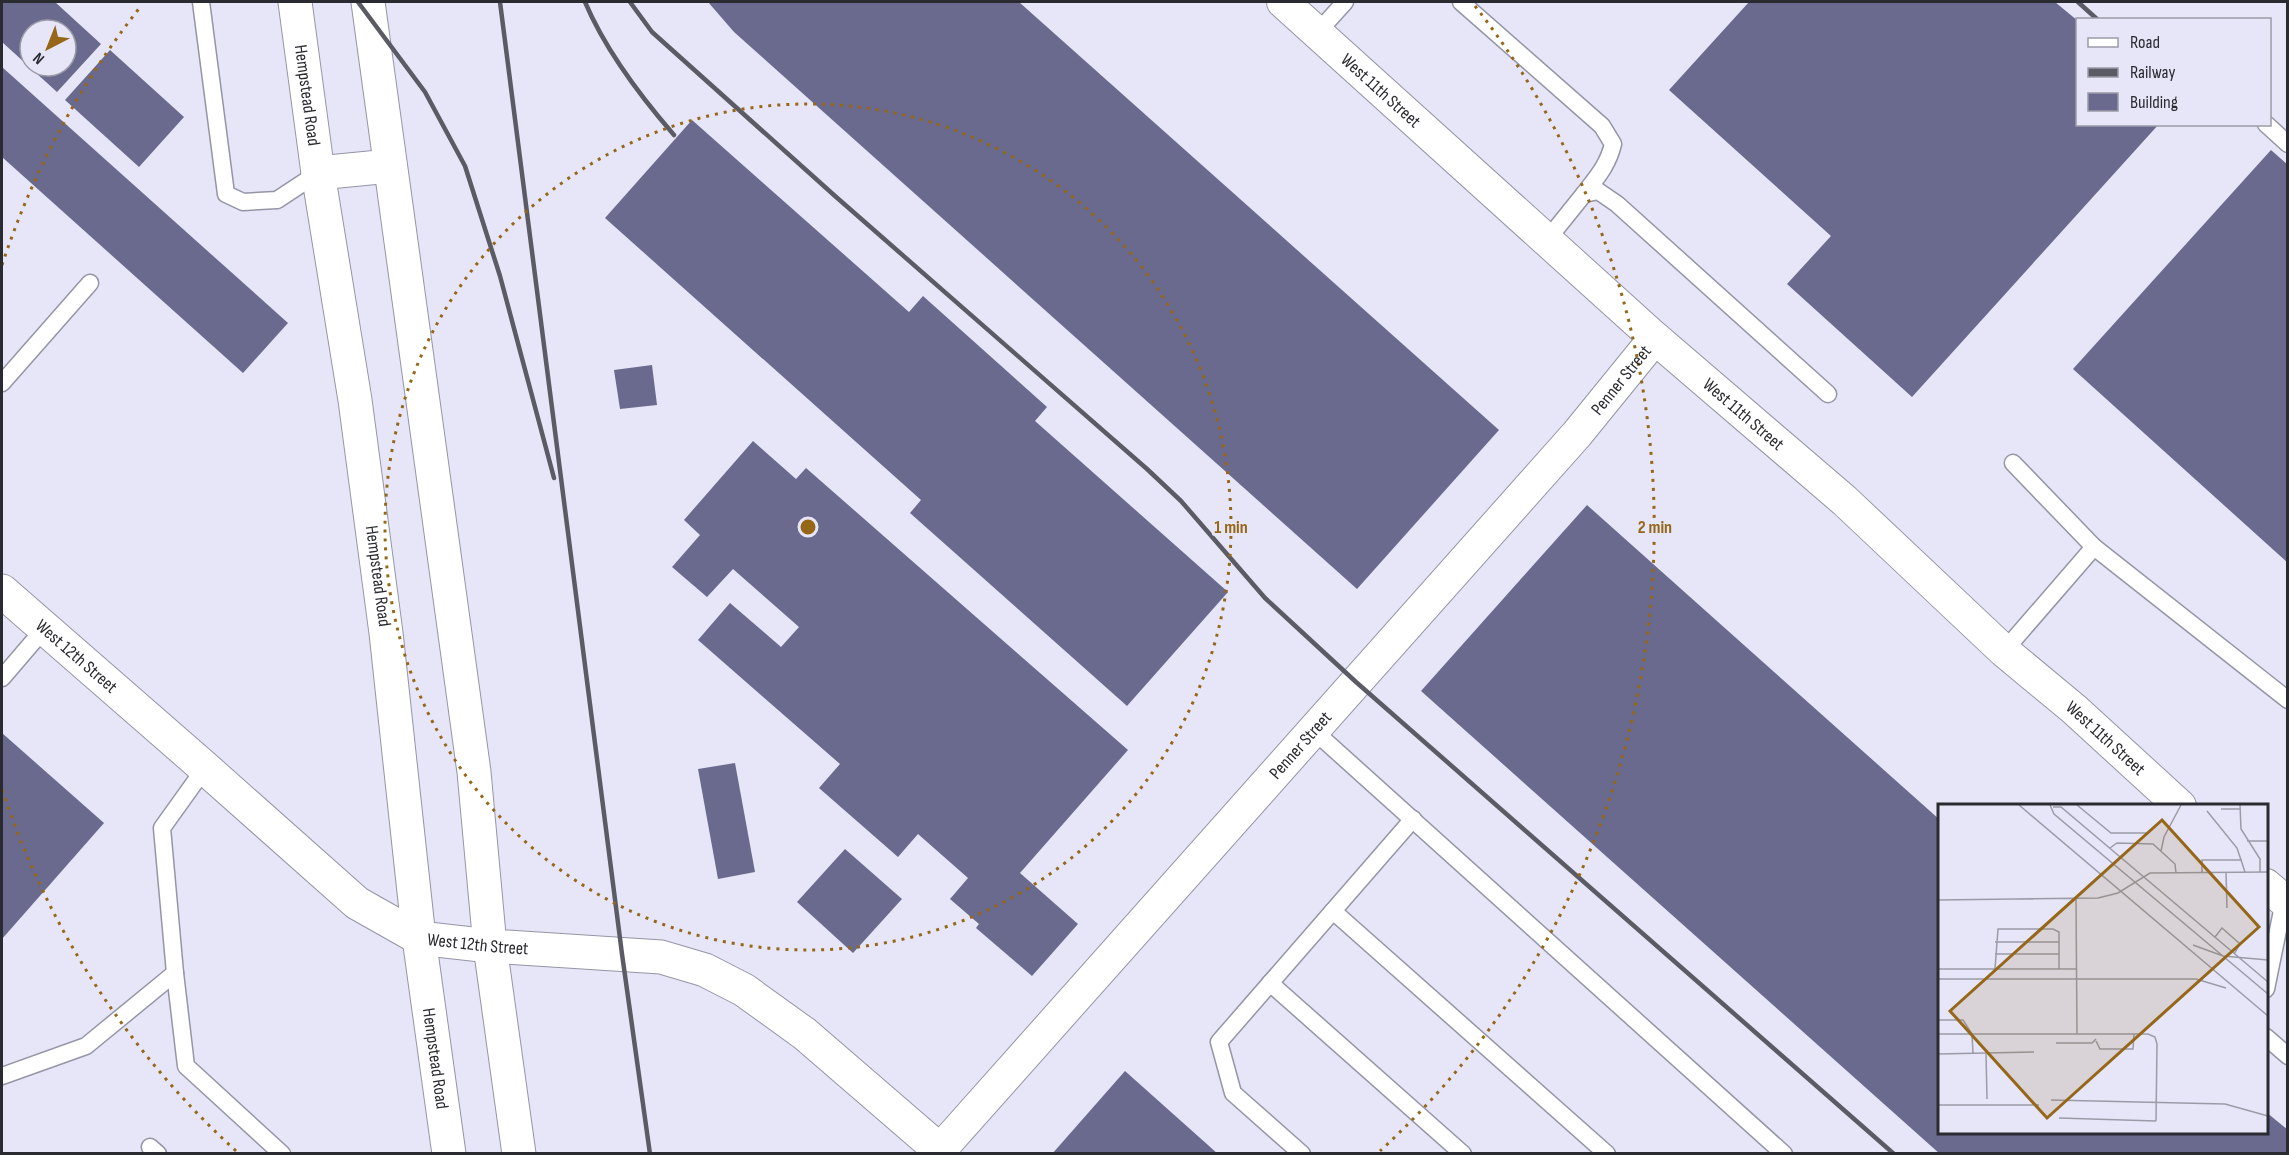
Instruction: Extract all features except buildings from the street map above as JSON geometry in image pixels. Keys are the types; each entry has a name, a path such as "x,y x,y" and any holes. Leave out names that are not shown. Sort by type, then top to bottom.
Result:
{"main road":[{"name":"Hempstead Road","path":"295,2 318,173 356,399 383,609 419,938 448,1154"},
{"path":"368,2 474,772 490,946 519,1154"},
{"path":"318,173 390,166"},
{"name":"West 12th Street","path":"2,591 357,903 419,938 490,946 660,957 705,970 744,990 806,1034 942,1152"}],"street":[{"name":"West 11th Street","path":"1282,2 1655,339 1845,501 2004,651 2074,709 2178,804"},
{"name":"Penner Street","path":"942,1152 1577,434 1655,339"}],"lane":[{"path":"201,2 226,194 243,202 277,200 318,173"},
{"path":"1312,29 1345,2"},
{"path":"1461,2 1602,126 1613,144 1605,168 1547,240"},
{"path":"2268,126 2288,144"},
{"path":"1584,194 1598,191 1617,204 1828,394"},
{"path":"2,383 90,283"},
{"path":"2013,463 2094,547 2288,700"},
{"path":"2004,651 2094,547"},
{"path":"2,678 44,630"},
{"path":"1313,730 1784,1154"},
{"path":"205,768 162,828 186,1066 282,1154"},
{"path":"1302,1154 1233,1092 1219,1042 1413,819"},
{"path":"2268,977 2281,896"},
{"path":"1333,911 1607,1154"},
{"path":"2,1076 86,1046 175,973"},
{"path":"1270,983 1463,1154"},
{"path":"2268,1039 2288,1056"}],"railway":[{"path":"358,2 425,92 465,166 500,276 554,478"},
{"path":"500,2 622,954 650,1154"},
{"path":"585,2 593,20 625,72 674,135"},
{"path":"630,2 652,32 835,196 1147,469 1181,501 1265,598 1356,682 1894,1154"},
{"path":"2078,2 2096,18"}]}
